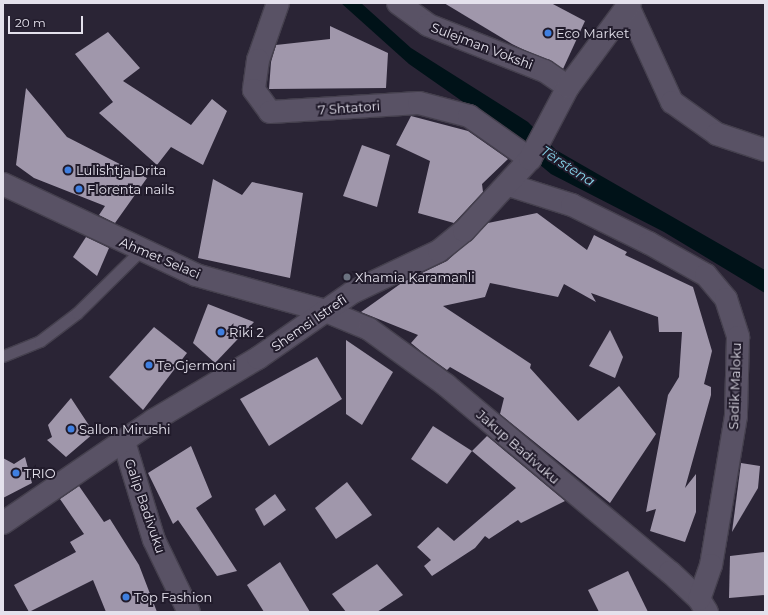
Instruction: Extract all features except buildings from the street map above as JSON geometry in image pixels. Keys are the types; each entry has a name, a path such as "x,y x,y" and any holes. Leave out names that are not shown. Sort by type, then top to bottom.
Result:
{"street":[{"name":"7 Shtatori","path":"278,3 258,60 254,90 270,112 418,103 470,116 530,159"},
{"name":"Sulejman Vokshi","path":"398,3 428,26 545,71 568,87"},
{"name":"Shemsi Istrefi","path":"3,523 124,442 378,277 439,251 464,231 510,185 530,159 553,120 568,87 629,4 672,102 717,134 765,150"},
{"name":"Ahmet Selaci","path":"3,184 196,275 326,311"},
{"name":"Sadik Maloku","path":"510,185 572,205 649,243 706,276 726,299 738,337 736,416 703,605"},
{"name":"Jakup Badivuku","path":"326,311 369,329 446,385 703,605"},
{"name":"Galip Badivuku","path":"124,442 154,540 189,612"}],"lane":[{"path":"3,356 40,341 65,322 141,250"}],"water":[{"name":"Tërstena","path":"341,3 361,3 411,48 528,122 556,150 765,270 765,293 664,232 551,174 469,106 409,64"}],"place":[{"name":"Eco Market","path":"548,33"},
{"name":"Lulishtja Drita","path":"68,170"},
{"name":"Florenta nails","path":"79,189"},
{"name":"Xhamia Karamanli","path":"347,277"},
{"name":"Riki 2","path":"221,332"},
{"name":"Te Gjermoni","path":"149,365"},
{"name":"Sallon Mirushi","path":"71,429"},
{"name":"TRIO","path":"16,473"},
{"name":"Top Fashion","path":"126,597"}]}
